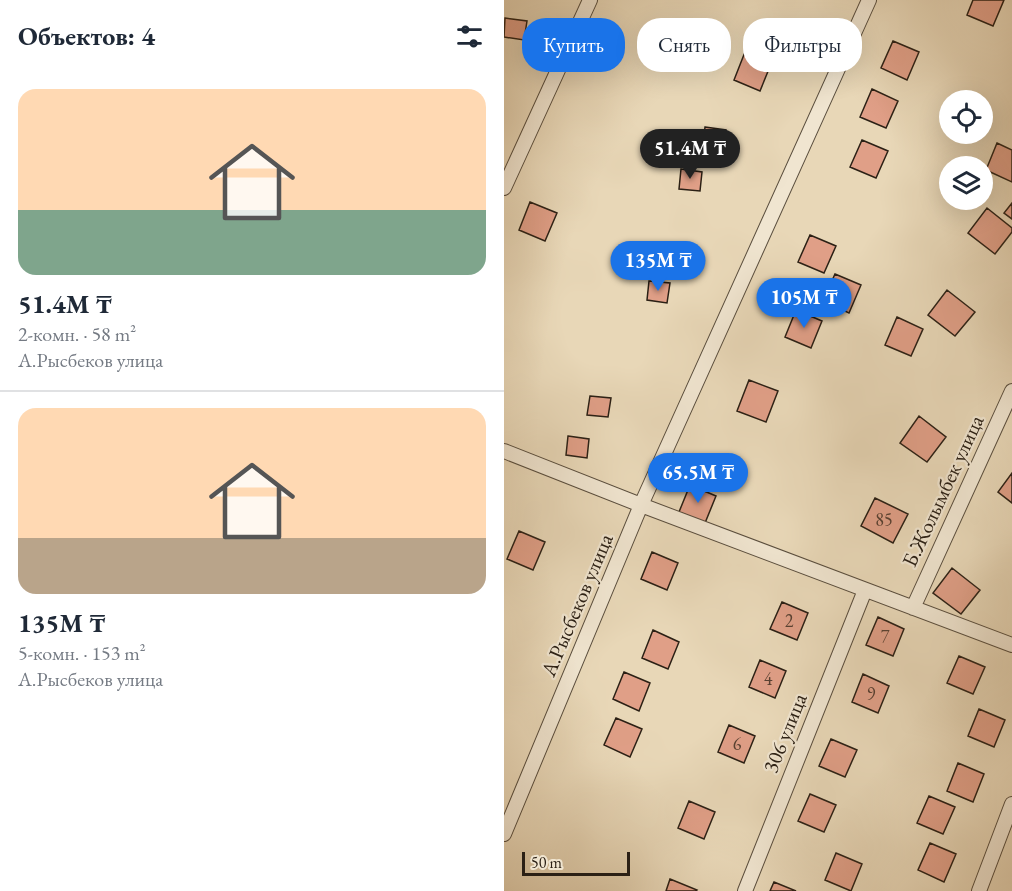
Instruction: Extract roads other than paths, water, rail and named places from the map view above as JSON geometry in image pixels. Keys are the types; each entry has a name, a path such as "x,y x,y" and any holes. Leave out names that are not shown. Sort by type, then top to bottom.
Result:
{"street":[{"path":"504,188 590,0"},
{"name":"А.Рысбеков улица","path":"504,834 641,505 868,0"},
{"name":"Б.Жолымбек улица","path":"913,608 1012,391"},
{"path":"504,451 1012,645"},
{"name":"306 улица","path":"744,891 865,590"},
{"path":"979,891 1012,804"}]}
